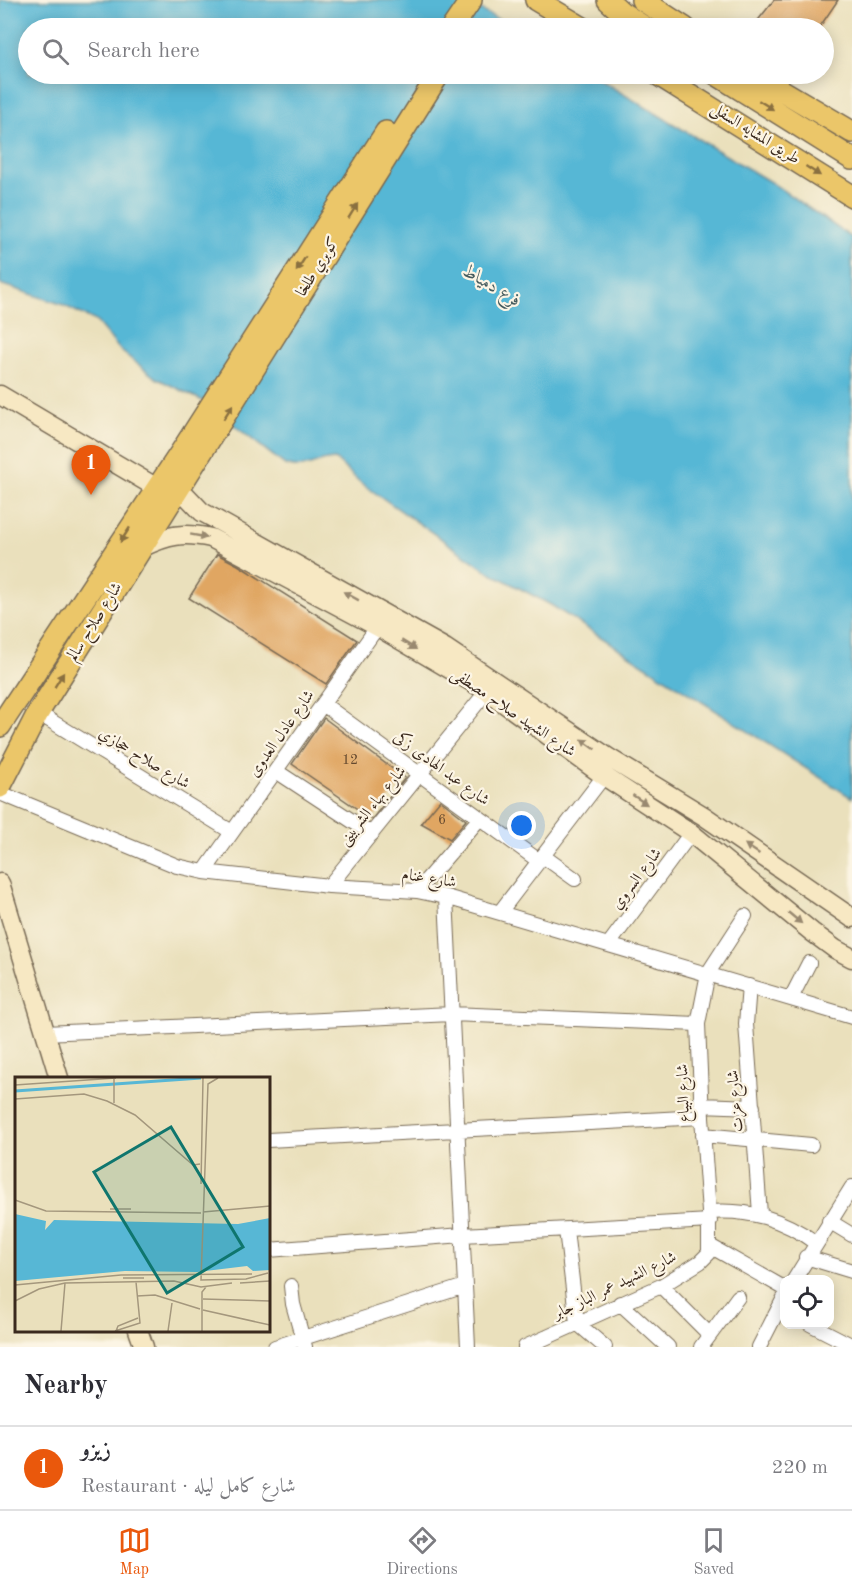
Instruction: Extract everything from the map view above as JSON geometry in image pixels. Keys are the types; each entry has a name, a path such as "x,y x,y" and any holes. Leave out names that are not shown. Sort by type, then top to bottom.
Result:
{"main road":[{"path":"459,18 471,0"},
{"path":"474,18 485,0"},
{"path":"536,0 566,18"},
{"path":"608,0 630,18"},
{"path":"642,0 670,18"},
{"name":"كوبري طلخا","path":"189,456 417,84"},
{"name":"كوبري طلخا","path":"189,456 432,84"},
{"name":"طريق المشايه السفلى","path":"673,84 852,196"},
{"path":"732,84 852,159"},
{"path":"771,84 852,132"},
{"path":"0,395 157,488"},
{"name":"شارع صلاح سالم","path":"0,726 157,488 189,456"},
{"name":"شارع صلاح سالم","path":"0,787 38,714 180,489 189,456"},
{"name":"شارع الشهيد صلاح مصطفى","path":"180,489 202,512 382,621 487,691 604,776 691,833 812,932 852,958"},
{"name":"شارع الشهيد صلاح مصطفى","path":"143,547 174,535 191,534 211,538 382,621 445,648 609,758 704,816 852,918"},
{"path":"0,883 59,1077"},
{"path":"0,916 4,921 49,1077"},
{"path":"139,1332 144,1347"}],"street":[{"name":"شارع عادل العدوى","path":"204,872 382,621"},
{"name":"شارع بهاء الشربينى","path":"329,886 487,691"},
{"name":"شارع عبد الهادى زكى","path":"323,704 480,818 575,879"},
{"name":"شارع صلاح حجازي","path":"38,714 232,832"},
{"path":"276,771 372,834"},
{"path":"500,912 604,776"},
{"name":"شارع غنام","path":"0,793 177,866 204,872 329,886 417,891 446,897 852,1017"},
{"path":"417,891 480,818"},
{"name":"شارع السروي","path":"609,944 691,833"},
{"path":"446,897 468,1347"},
{"path":"708,974 745,916"},
{"path":"791,999 809,963"},
{"name":"شارع البياع","path":"708,974 698,1024 710,1246"},
{"name":"شارع عزت","path":"749,986 746,1024 760,1214"},
{"path":"45,1033 452,1014 698,1024"},
{"path":"270,1140 458,1129 753,1107"},
{"path":"703,1135 812,1144"},
{"path":"797,1275 852,1187"},
{"path":"270,1250 463,1235 566,1230 710,1217 726,1211 760,1214 799,1230 816,1242"},
{"path":"829,1221 852,1235"},
{"path":"566,1230 577,1323 605,1347"},
{"path":"710,1246 780,1286"},
{"name":"شارع الشهيد عمر الباز جابر","path":"530,1346 661,1286 706,1258 710,1246"},
{"path":"806,1257 852,1270"},
{"path":"291,1286 293,1304 303,1342"},
{"path":"275,1347 303,1342 465,1286"},
{"path":"661,1286 710,1335"},
{"path":"701,1347 738,1297"},
{"path":"620,1303 668,1347"},
{"path":"759,1347 780,1310"},
{"path":"820,1329 851,1345"}],"water":[{"name":"فرع دمياط","path":"0,0 461,0 496,18 18,18 18,84 607,84 772,183 852,238 852,798 551,605 489,572 361,483 335,459 299,467 285,465 203,401 156,378 135,362 121,351 96,321 61,304 0,284"}],"building":[{"path":"774,0 838,0 826,18 760,18"},
{"path":"217,554 357,640 326,684 189,598"},
{"path":"324,718 405,778 372,819 292,764"},
{"path":"440,800 466,820 450,839 421,823"}],"place":[{"name":"زيزو","path":"91,495"}]}
